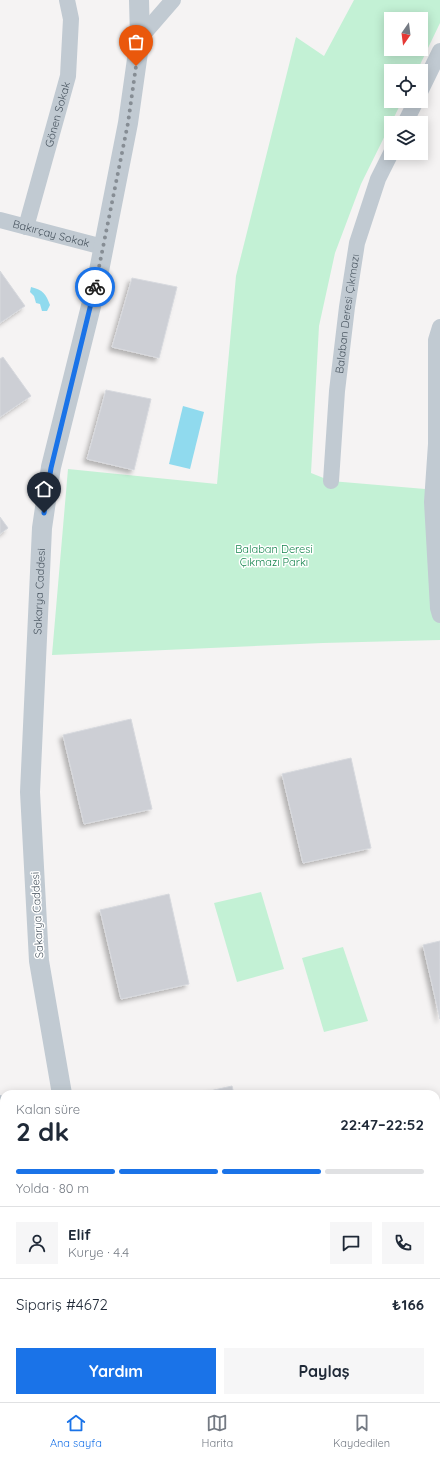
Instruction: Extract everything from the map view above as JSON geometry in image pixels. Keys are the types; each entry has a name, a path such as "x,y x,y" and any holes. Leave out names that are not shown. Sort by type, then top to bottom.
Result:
{"street":[{"name":"Gönen Sokak","path":"26,227 68,76 71,19 67,0"},
{"name":"Sakarya Caddesi","path":"61,1090 39,961 30,792 42,528 51,468 96,286 128,123 140,38 139,0"},
{"path":"140,38 173,0"},
{"path":"428,76 440,51"},
{"name":"Balaban Deresi Çıkmazı","path":"331,481 337,391 346,307 357,243 378,179 388,160"},
{"name":"Bakırçay Sokak","path":"0,220 103,247"},
{"path":"440,327 436,340 436,444 432,502 438,608 440,615"}],"green space":[{"name":"Balaban Deresi Çıkmazı Parkı","path":"354,0 440,0 440,23 428,48 428,12 384,12 384,56 424,56 420,64 384,64 384,108 399,108 395,116 384,116 384,137 361,184 335,253 319,326 311,473 331,481 425,489 440,564 440,640 323,643 52,655 68,469 217,484 236,276 296,37 324,56"},
{"path":"261,892 284,969 237,982 214,903"},
{"path":"343,947 368,1021 324,1032 302,958"}],"water":[{"path":"31,287 41,291 47,298 50,305 47,311 42,311 40,304 36,303 34,296 30,292"},
{"path":"183,406 204,412 190,469 169,464"}],"building":[{"path":"0,271 25,306 0,323"},
{"path":"132,278 177,287 159,358 112,347"},
{"path":"3,357 31,396 0,417 0,359"},
{"path":"106,390 151,399 134,470 87,459"},
{"path":"0,517 8,528 0,534"},
{"path":"131,719 152,809 84,824 63,735"},
{"path":"351,758 371,848 303,863 282,774"},
{"path":"169,894 189,984 121,999 100,910"},
{"path":"440,941 440,1019 423,945"},
{"path":"232,1086 233,1090 214,1090"}],"way so far":[{"path":"95,287 128,123 136,66"}],"route":[{"path":"44,513 51,468 95,287"}]}
